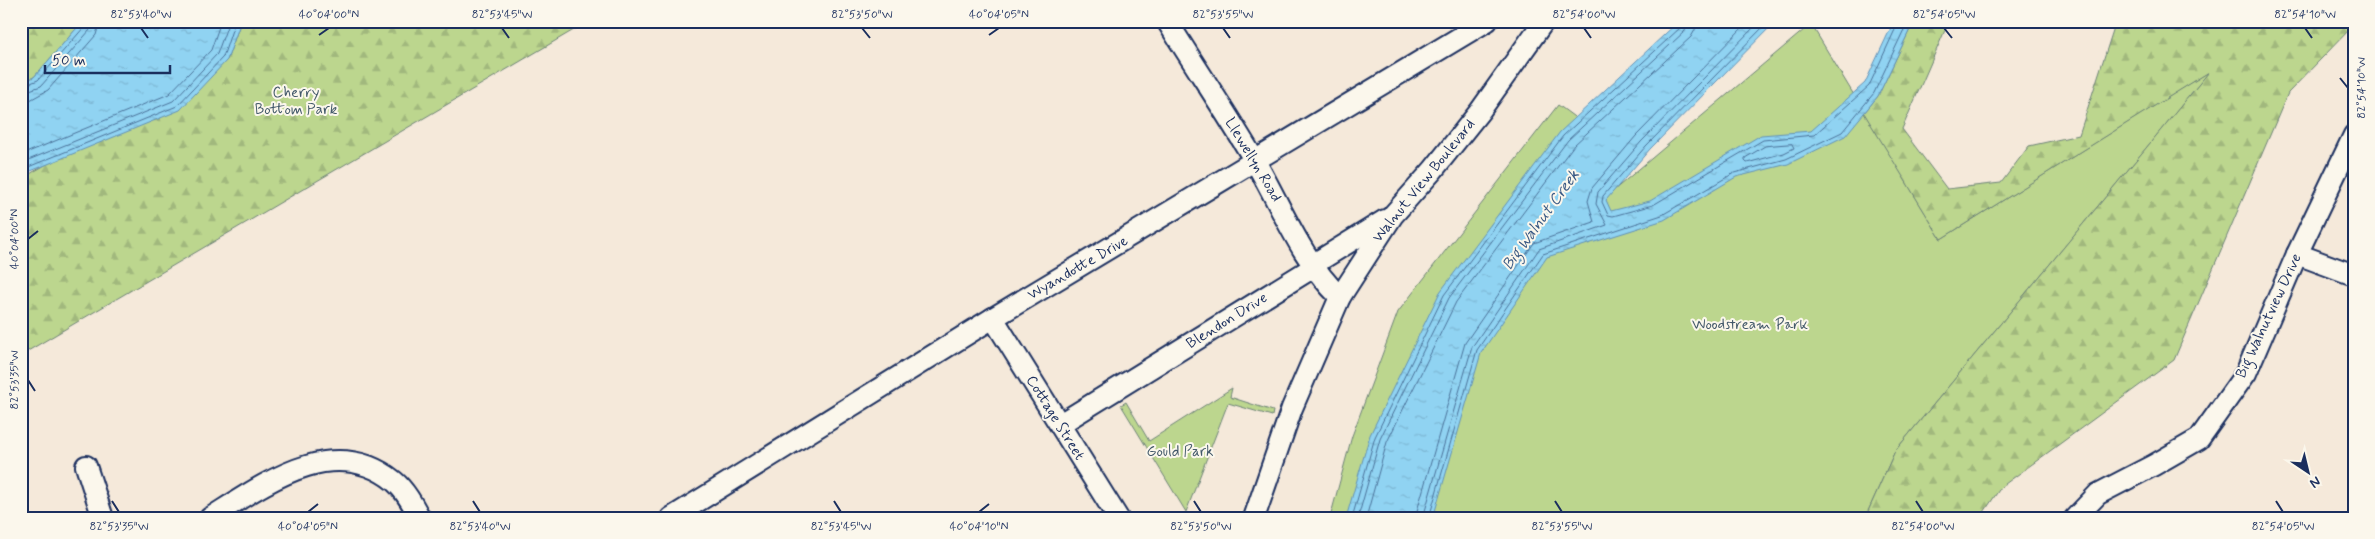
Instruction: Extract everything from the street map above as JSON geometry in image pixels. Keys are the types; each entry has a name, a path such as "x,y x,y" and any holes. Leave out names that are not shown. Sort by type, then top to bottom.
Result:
{"street":[{"name":"Llewellyn Road","path":"1167,21 1255,162 1313,266 1325,283 1340,297"},
{"name":"Wyandotte Drive","path":"670,518 992,318 1255,162 1487,21"},
{"name":"Walnut View Boulevard","path":"1254,518 1292,408 1340,297 1393,215 1433,170 1480,111 1544,21"},
{"name":"Big Walnutview Drive","path":"2075,518 2098,494 2154,465 2198,439 2246,373 2297,254 2354,135"},
{"name":"Blendon Drive","path":"1060,424 1393,215"},
{"path":"2297,254 2354,275"},
{"name":"Cottage Street","path":"992,318 1118,518"},
{"path":"210,518 261,486 307,465 331,460 357,461 382,473 401,488 420,518"},
{"path":"86,466 103,518"}],"green space":[{"path":"21,21 83,21 34,77 21,83"},
{"name":"Cherry Bottom Park","path":"241,21 589,21 21,355 21,179 227,60"},
{"path":"1914,21 1949,21 1902,129 1947,189 2001,183 2029,146 2079,135 2116,21 2354,21 2354,25 2288,93 2174,360 2001,487 1980,518 1865,518 1895,451 2209,72 1941,239 1864,113 1878,96"},
{"name":"Woodstream Park","path":"1811,24 1941,239 2210,71 1895,451 1865,518 1330,518 1352,436 1398,312 1558,105 1623,153 1607,196"},
{"name":"Gould Park","path":"1232,388 1230,397 1273,411 1272,416 1228,403 1186,512 1121,405 1126,402 1149,441"}],"water":[{"path":"83,21 241,21 227,60 180,110 21,175 21,83 34,77"},
{"name":"Big Walnut Creek","path":"1679,21 1776,21 1650,149 1606,200 1611,211 1650,201 1761,135 1811,131 1865,83 1894,21 1914,21 1878,96 1845,136 1788,164 1736,177 1664,220 1547,257 1481,353 1433,518 1346,518 1370,435 1440,292 1560,132"}]}
